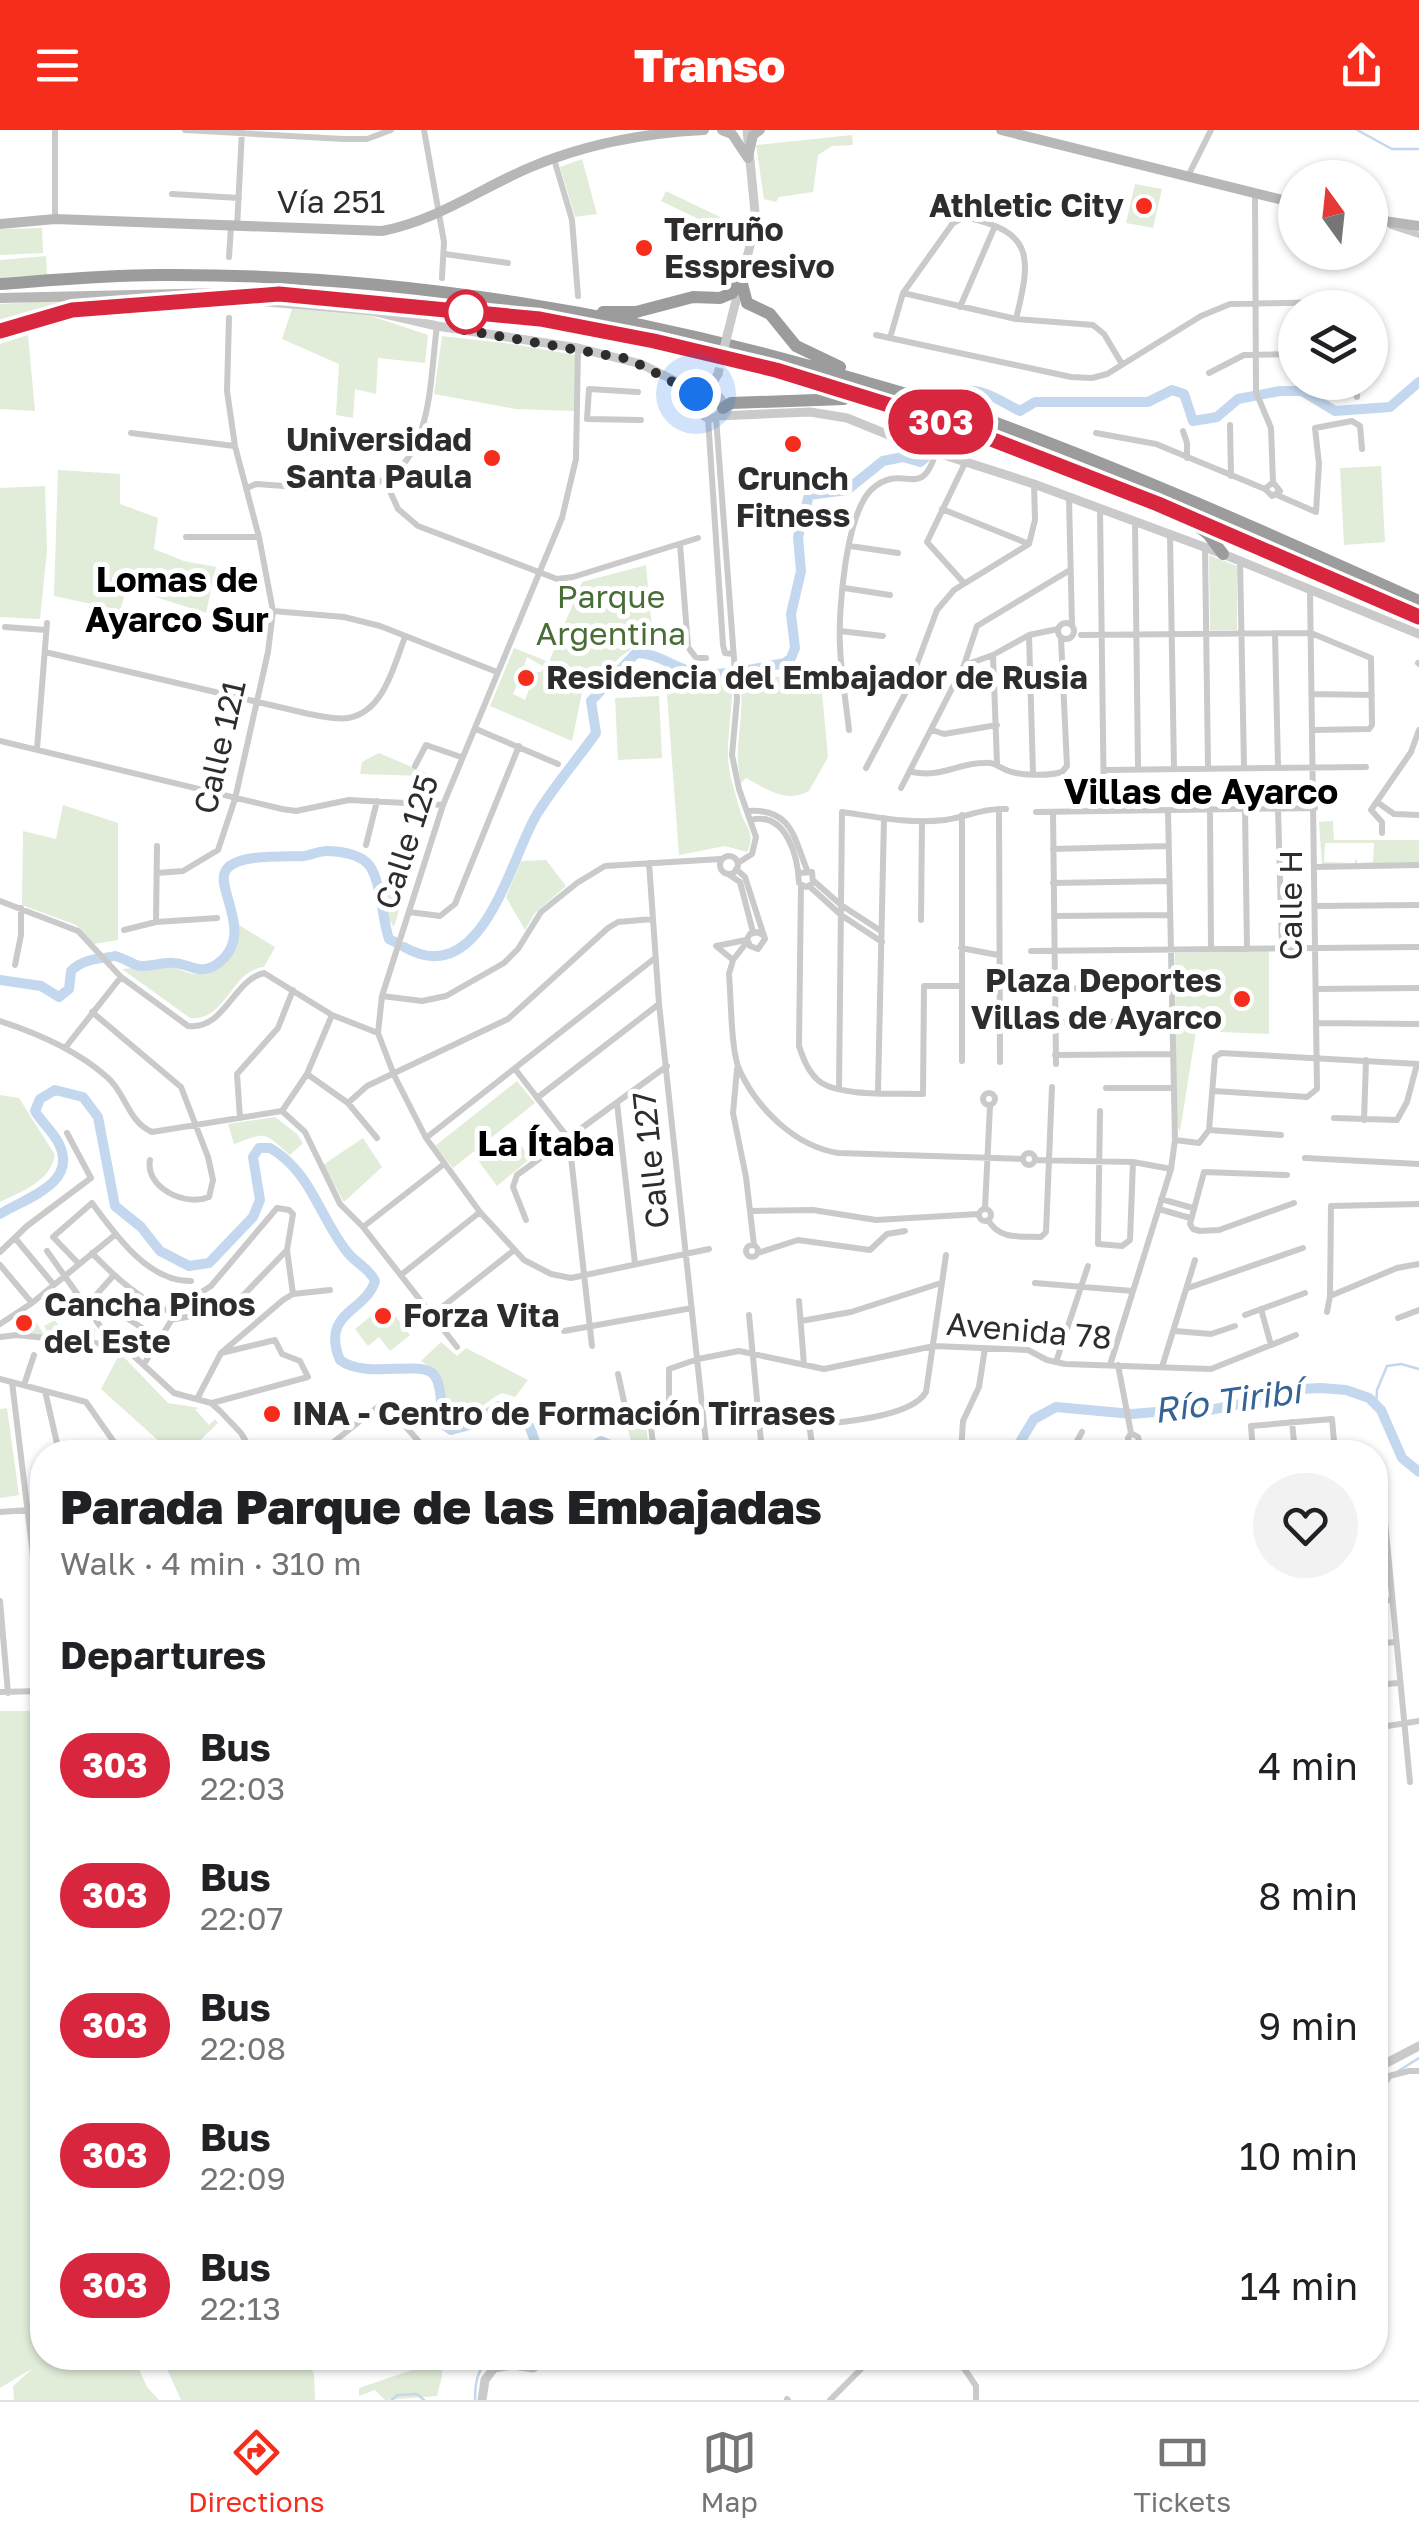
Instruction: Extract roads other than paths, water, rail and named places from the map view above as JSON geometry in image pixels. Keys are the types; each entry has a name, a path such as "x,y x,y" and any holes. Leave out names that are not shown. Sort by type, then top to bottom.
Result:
{"highway":[{"path":"0,284 157,275 272,278 440,294 574,313 765,353 965,412 1263,531 1419,602"},
{"path":"720,298 732,293 741,280"},
{"path":"740,305 741,280"},
{"path":"0,331 72,310 279,294 540,319 596,330 776,370 960,427 1158,504 1419,618"},
{"path":"330,297 372,310"},
{"path":"574,313 636,312 694,297 720,298 770,314 796,346 873,384"},
{"path":"720,412 731,403 820,398 878,404"},
{"path":"1158,504 1208,534 1223,554"},
{"path":"1396,624 1398,620 1419,618"}],"main road":[{"name":"Vía 251","path":"0,224 54,219 368,232 398,228 438,214 554,159 659,131 704,130"},
{"path":"722,130 732,134 748,158"},
{"path":"748,158 752,135 760,130"},
{"path":"1001,130 1278,199"},
{"path":"1388,222 1419,226"},
{"path":"0,298 182,292 279,294"}],"street":[{"path":"54,219 55,130"},
{"path":"185,130 368,139 391,130"},
{"path":"424,130 444,254 442,278"},
{"path":"741,280 756,214 747,130"},
{"path":"1187,177 1212,130"},
{"path":"230,257 242,132"},
{"path":"554,159 572,220 578,296"},
{"path":"172,194 238,198"},
{"path":"1255,194 1256,395 1272,428 1273,482 1265,489"},
{"path":"890,338 904,293 960,218 1013,234 1026,254 1026,278 1016,319"},
{"path":"960,307 994,226"},
{"path":"1388,226 1419,235"},
{"path":"444,254 508,263"},
{"path":"904,293 1016,319 1098,327 1122,364"},
{"path":"232,299 372,310 437,326 578,348 641,364 702,396 712,394 720,412"},
{"path":"876,336 1080,378 1101,376 1230,304 1278,304"},
{"path":"728,874 748,859 756,837 738,789 732,755 738,699 732,654 723,650 717,376 728,332 740,305"},
{"name":"Calle 121","path":"158,873 182,872 218,850 235,799 268,652 273,611 259,537 234,446 227,391 229,318"},
{"path":"246,488 256,484 361,487 384,480 409,459 418,444 437,326"},
{"name":"Calle 125","path":"578,348 578,420 572,484 562,518 443,805 382,996 378,1034 426,1138 513,1251 551,1274 566,1278 585,1276"},
{"path":"1209,373 1238,356 1278,354"},
{"path":"717,376 702,396 700,411 822,413 847,418 1240,560 1419,634"},
{"path":"578,389 638,392"},
{"path":"587,420 589,389"},
{"path":"578,420 640,420"},
{"path":"1096,433 1156,444 1265,489 1269,496 1277,494 1316,512 1319,464 1315,428 1352,421 1360,426 1362,449"},
{"path":"1230,425 1231,476"},
{"path":"1183,431 1187,458"},
{"path":"131,433 234,446"},
{"path":"849,730 840,631 856,512 869,492 887,478 921,480 932,466 936,452"},
{"path":"964,584 927,542 966,460"},
{"path":"384,480 398,508 418,526 557,579 573,578 698,538"},
{"path":"1273,482 1280,486 1277,494"},
{"path":"866,768 908,688 930,620 946,598 1029,544 1034,484"},
{"path":"964,665 993,655 1029,634 1073,635 1069,621 1069,496"},
{"path":"942,509 1029,544"},
{"path":"1100,509 1104,811"},
{"path":"1135,523 1138,768"},
{"path":"186,536 259,537"},
{"path":"1170,536 1174,768"},
{"path":"680,544 688,647 696,658 706,658"},
{"path":"850,546 898,554"},
{"path":"1204,548 1208,767"},
{"path":"1240,560 1244,766"},
{"path":"901,788 964,665 977,626 1070,570"},
{"path":"844,588 890,595"},
{"name":"Calle H","path":"1214,1091 1307,1096 1317,1089 1310,588"},
{"path":"273,611 344,617 380,626 497,672"},
{"path":"912,772 937,774 974,764 997,764 1009,772 1056,774 1067,766 1060,636 1069,621"},
{"path":"5,627 46,626 37,749"},
{"path":"840,631 883,636"},
{"path":"1276,633 1278,766"},
{"path":"1081,635 1312,633 1372,658 1372,725 1368,730 1314,730"},
{"path":"1029,634 1033,773"},
{"path":"45,652 347,719 365,711 386,686 405,637"},
{"path":"993,655 997,764"},
{"path":"843,673 880,680"},
{"path":"1314,694 1372,694"},
{"path":"932,730 944,734 998,724"},
{"path":"476,729 558,764"},
{"path":"1382,833 1382,822 1372,812 1418,735"},
{"path":"0,740 235,799 296,810 350,800 443,805"},
{"path":"416,766 426,745 462,757"},
{"path":"409,912 440,916 455,904 519,746"},
{"path":"1104,770 1366,767"},
{"path":"366,845 378,801"},
{"path":"1377,802 1394,814 1419,815"},
{"path":"839,1089 842,812 922,821 986,808 1003,809 998,956 1000,1062"},
{"path":"1278,808 1282,949"},
{"path":"1036,812 1315,808"},
{"path":"1210,809 1211,949"},
{"path":"1245,809 1247,949"},
{"path":"748,810 765,810 786,823 797,838 803,871 798,878 882,931"},
{"path":"1129,1440 1124,1394 1114,1365 1171,1169 1175,1140 1168,810"},
{"path":"1053,812 1055,1060 1172,1054"},
{"path":"962,815 962,1061"},
{"path":"751,820 769,818 784,832 803,871 813,874 808,884 799,1046 818,1080 839,1089 923,1094 924,986 962,986"},
{"path":"878,1092 884,818"},
{"path":"921,920 922,821"},
{"path":"156,922 157,846"},
{"path":"1053,849 1168,846"},
{"path":"382,996 422,1001 446,996 511,958 541,912 592,872 612,864 706,860 721,863 732,856 745,877 764,943 750,940"},
{"name":"Calle 127","path":"649,862 659,1004 706,1440"},
{"path":"721,863 740,882 750,940 733,960 728,974 738,1068 734,1094 736,1134 756,1249 798,1240 870,1250 887,1234 905,1232"},
{"path":"1315,867 1419,865"},
{"path":"1054,883 1169,881"},
{"path":"808,884 841,915 882,942"},
{"path":"0,900 71,927 120,977 188,1026 211,1022 257,974 270,976 332,1015 378,1034"},
{"path":"1316,906 1419,905"},
{"path":"15,964 22,934 21,908"},
{"path":"1054,916 1170,915"},
{"path":"124,930 156,922 218,918"},
{"path":"348,1103 367,1086 508,1019 608,928 618,922 653,919"},
{"path":"733,960 716,946 763,935"},
{"path":"1030,950 1419,947"},
{"path":"961,948 998,956"},
{"path":"426,1138 655,958"},
{"path":"65,1048 120,977"},
{"path":"1055,988 1171,986"},
{"path":"1316,989 1419,988"},
{"path":"240,1118 237,1074 278,1028 293,990"},
{"path":"538,1098 659,1004"},
{"path":"92,1012 181,1087 197,1125 212,1180 209,1197 198,1202 168,1192 153,1181 150,1160"},
{"path":"0,1021 65,1048 107,1077 143,1128 162,1132 282,1111 307,1074 332,1015"},
{"path":"1055,1022 1172,1021"},
{"path":"1316,1023 1419,1024"},
{"path":"1175,1140 1199,1143 1209,1130 1218,1055 1229,1052 1418,1064 1407,1102 1397,1120 1334,1118"},
{"path":"1364,1120 1366,1060"},
{"path":"526,1220 513,1181 541,1156 569,1140 667,1066"},
{"path":"738,1068 792,1136 822,1150 1022,1159 1030,1153 1035,1160 1134,1162 1171,1169"},
{"path":"514,1070 569,1140 592,1346"},
{"path":"307,1074 348,1103 377,1138"},
{"path":"990,1106 982,1220 988,1220 999,1234 1044,1236 1052,1087"},
{"path":"1106,1088 1173,1088"},
{"path":"734,1094 745,1090 756,1094"},
{"path":"617,1103 635,1264"},
{"path":"282,1111 305,1132 340,1204 457,1346"},
{"path":"1100,1111 1098,1244 1122,1246 1130,1240 1134,1162"},
{"path":"1209,1130 1281,1135"},
{"path":"0,1252 91,1178 67,1133"},
{"path":"1305,1158 1419,1164"},
{"path":"362,1226 444,1164"},
{"path":"1287,1176 1204,1172 1190,1218 1193,1228 1210,1232 1294,1203"},
{"path":"1161,1200 1193,1208"},
{"path":"79,1264 53,1237 92,1203 116,1234 156,1272 178,1281 191,1281"},
{"path":"1326,1312 1330,1296 1331,1206 1419,1204"},
{"path":"144,1364 181,1306 211,1286 277,1208 293,1214 287,1250 293,1294"},
{"path":"1159,1209 1190,1218"},
{"path":"750,1211 812,1210 876,1220 982,1211"},
{"path":"400,1276 480,1212"},
{"path":"0,1324 32,1303 116,1234"},
{"path":"15,1238 54,1284"},
{"path":"585,1276 709,1248"},
{"path":"1188,1288 1302,1248"},
{"path":"92,1253 113,1276 174,1317 229,1310 287,1250"},
{"path":"47,1251 112,1344"},
{"path":"432,1315 513,1251"},
{"path":"756,1408 808,1423 858,1420 908,1407 925,1396 946,1255"},
{"path":"1162,1367 1195,1260"},
{"path":"1330,1296 1397,1268 1419,1264"},
{"path":"0,1266 32,1303"},
{"path":"1056,1362 1088,1266"},
{"path":"113,1276 97,1294 112,1310 159,1339"},
{"path":"801,1321 876,1305 941,1283"},
{"path":"1034,1283 1134,1291"},
{"path":"197,1398 221,1353 293,1294 330,1290"},
{"path":"1245,1315 1305,1293"},
{"path":"799,1300 804,1365"},
{"path":"564,1331 692,1308"},
{"path":"1260,1309 1271,1346 1296,1336"},
{"path":"1398,1318 1419,1310"},
{"path":"748,1315 760,1440"},
{"path":"1174,1332 1211,1334 1235,1326"},
{"path":"0,1338 16,1335 123,1346 174,1394 210,1404 245,1440"},
{"path":"210,1404 308,1377 300,1361 287,1359 275,1340 221,1353"},
{"name":"Avenida 78","path":"698,1359 751,1352 834,1368 934,1346 1028,1350 1056,1362 1211,1369 1271,1346"},
{"path":"962,1440 963,1421 979,1387 985,1348"},
{"path":"24,1385 34,1355"},
{"path":"618,1374 626,1411 669,1407 669,1369 698,1359"},
{"path":"0,1378 86,1402 113,1440"},
{"path":"0,1512 30,1509 12,1382"},
{"path":"44,1390 56,1440"},
{"path":"335,1440 384,1402 417,1440"},
{"path":"1252,1440 1251,1426 1332,1419 1334,1440"},
{"path":"1292,1422 1294,1440"},
{"path":"808,1423 811,1440"},
{"path":"652,1427 653,1440"},
{"path":"1078,1440 1082,1432"},
{"path":"1131,1433 1139,1440"},
{"path":"1388,1560 1410,1782"},
{"path":"0,1601 4,1693 30,1692"},
{"path":"1388,1643 1395,1642"},
{"path":"1388,1683 1398,1682"},
{"path":"1388,1726 1419,1720"},
{"path":"1388,2063 1419,2046"},
{"path":"1388,2076 1409,2070 1419,2072"},
{"path":"482,2400 493,2370"},
{"path":"830,2400 860,2370"},
{"path":"965,2370 976,2386 976,2400"}],"waterway":[{"path":"1357,130 1392,149 1419,149"},
{"path":"948,395 978,391 1020,411 1035,402 1148,402 1172,390 1184,394 1193,421 1217,417 1238,399 1280,391 1302,391 1335,411 1390,407 1419,382"},
{"path":"404,947 431,956 454,951 474,936 504,887 537,814 596,733 591,701 636,653 682,669 711,674 785,663 795,648 791,614 801,571 798,537 809,495 847,490 883,461 903,457 920,462 925,458"},
{"path":"115,956 141,966 169,963 200,969 211,967 228,953 233,940 224,880 230,866 249,859 327,851 355,856 369,865 389,939 395,942"},
{"path":"0,980 41,986 59,997 69,989 75,967 110,957"},
{"name":"Río Tiribí","path":"0,1214 36,1195 62,1169 59,1144 35,1111 40,1099 55,1090 83,1097 98,1117 115,1206 141,1227 160,1251 189,1266 209,1263 253,1217 260,1200 253,1157 259,1148 270,1148 296,1169 338,1240 375,1281 363,1300 340,1322 335,1344 340,1360 364,1369 428,1371 437,1380 443,1424 451,1430 470,1425 499,1406 508,1407 522,1415 534,1440"},
{"path":"1376,1405 1377,1390 1387,1366 1401,1364 1419,1369"},
{"name":"Río Tiribí","path":"1021,1440 1034,1419 1056,1407 1132,1414 1204,1411 1257,1401 1280,1390 1346,1390 1369,1398 1381,1410 1402,1458 1419,1472"},
{"path":"1395,2073 1419,2058"},
{"path":"475,2400 481,2370"},
{"path":"392,2400 397,2395 417,2394 424,2400"}],"place":[{"name":"Athletic City","path":"1144,206"},
{"name":"Terruño Esspresivo","path":"644,248"},
{"name":"Crunch Fitness","path":"793,444"},
{"name":"Universidad Santa Paula","path":"492,458"},
{"name":"Residencia del Embajador de Rusia","path":"526,678"},
{"name":"Plaza Deportes Villas de Ayarco","path":"1242,999"},
{"name":"Forza Vita","path":"383,1316"},
{"name":"Cancha Pinos del Este","path":"24,1323"},
{"name":"INA - Centro de Formación Tirrases","path":"272,1414"}],"district":[{"name":"Lomas de Ayarco Sur","path":"177,600"},
{"name":"Villas de Ayarco","path":"1201,792"},
{"name":"La Ítaba","path":"546,1144"}],"park label":[{"name":"Parque Argentina","path":"611,616"}]}
